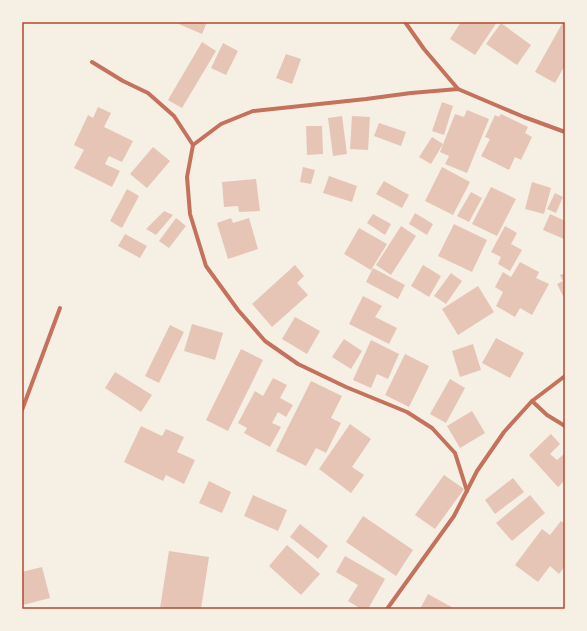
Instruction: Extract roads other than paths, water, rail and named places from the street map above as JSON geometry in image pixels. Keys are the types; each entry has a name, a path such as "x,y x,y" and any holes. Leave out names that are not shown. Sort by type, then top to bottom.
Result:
{"street":[{"path":"405,22 424,49 458,89 524,117 565,132"},
{"path":"92,62 148,94 174,116 192,145 187,177 190,214 206,266 238,310 265,340 298,364 346,387 407,412 432,428 455,453 467,491"},
{"path":"192,145 221,124 253,111 458,89"},
{"path":"22,410 60,308"},
{"path":"386,609 424,560 454,516 477,471 504,432 532,401 565,376"},
{"path":"532,401 547,415 565,426"}]}
